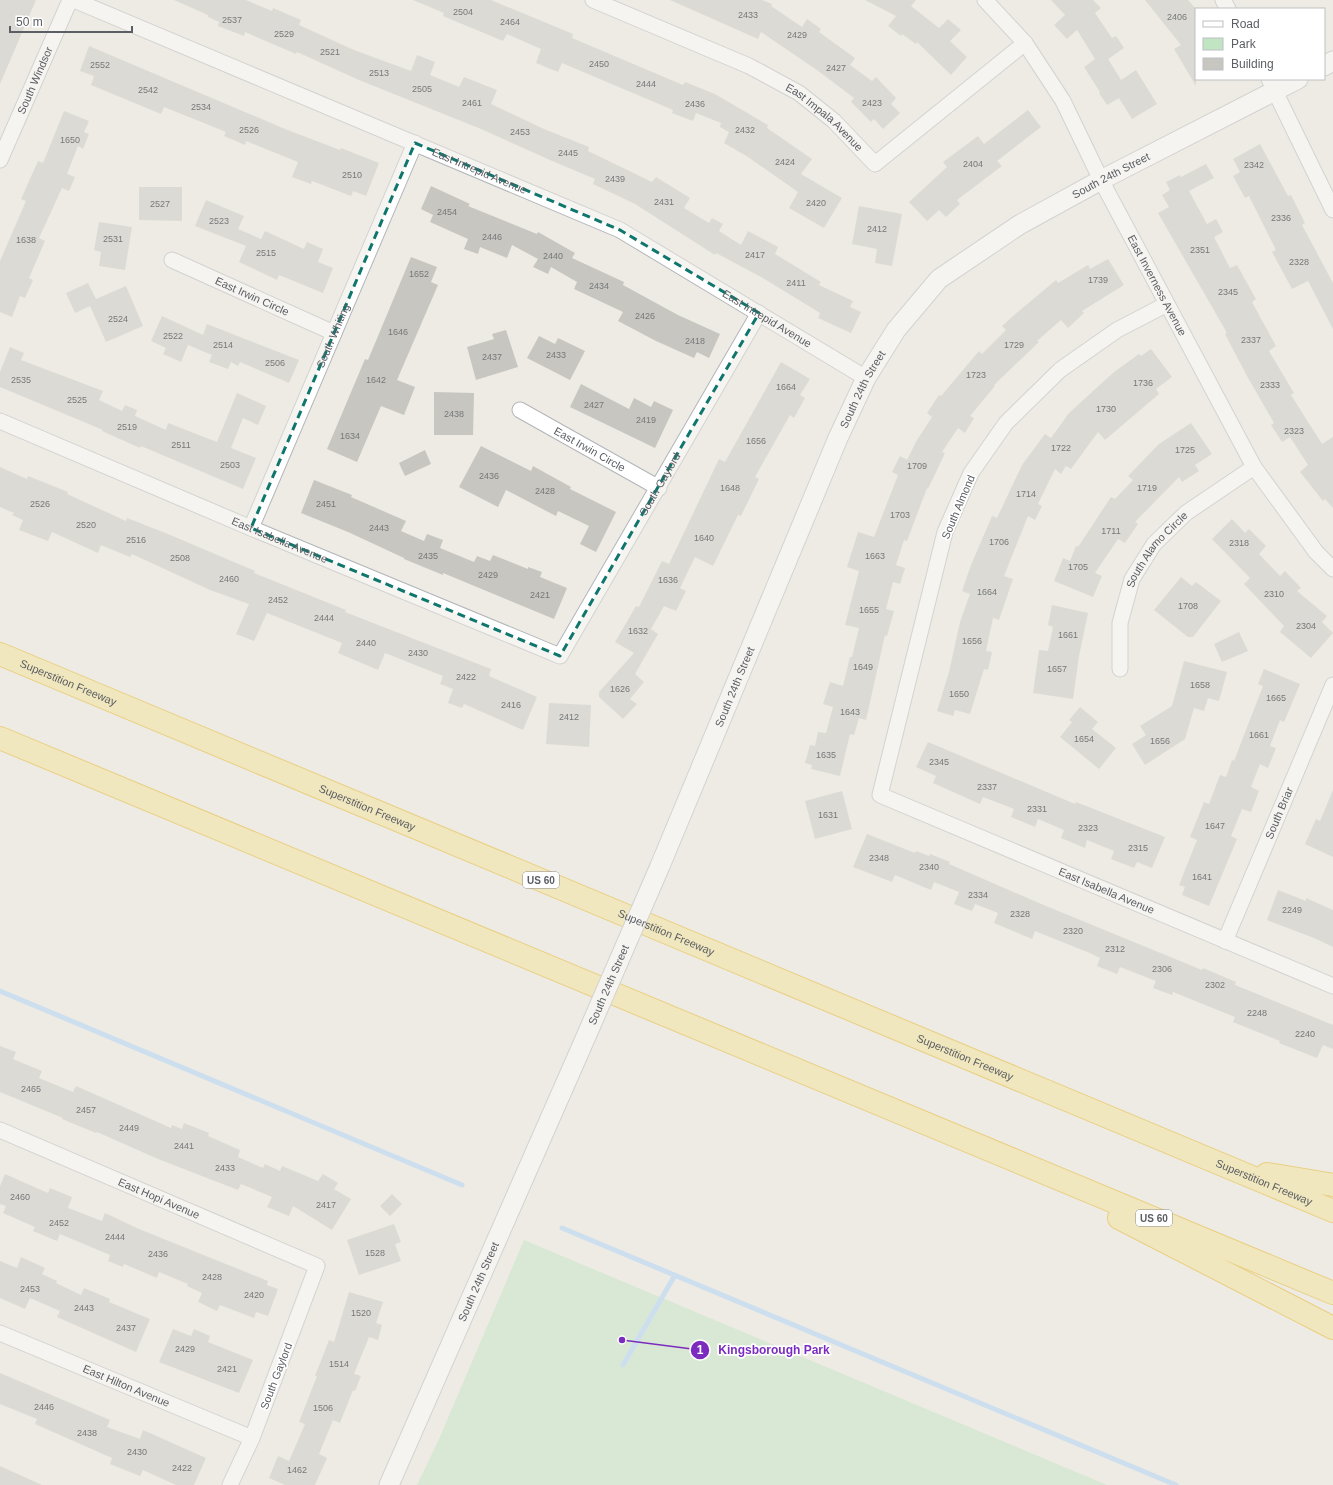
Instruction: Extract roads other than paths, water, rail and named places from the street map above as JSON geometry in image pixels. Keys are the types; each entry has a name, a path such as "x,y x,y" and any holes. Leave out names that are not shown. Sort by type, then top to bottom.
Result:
{"highway":[{"name":"Superstition Freeway","path":"0,654 1333,1211"},
{"name":"US 60","path":"0,738 1333,1293"},
{"path":"974,1143 1333,1328"},
{"path":"1230,1168 1333,1185"}],"street":[{"name":"South Windsor","path":"0,160 70,0"},
{"name":"East Intrepid Avenue","path":"74,0 620,230 866,378"},
{"name":"East Impala Avenue","path":"593,0 749,66 799,93 834,121 875,164 1024,43"},
{"name":"East Inverness Avenue","path":"985,0 1024,43 1063,101 1101,180 1254,467 1316,552 1333,569"},
{"name":"South 24th Street","path":"388,1485 660,866 838,438 866,378 896,330 939,279 1019,225 1272,85 1294,80"},
{"path":"1272,85 1333,210"},
{"name":"South Whiting","path":"251,528 416,143"},
{"name":"East Irwin Circle","path":"172,260 334,333"},
{"name":"South Almond","path":"880,795 945,532 971,472 1006,423 1060,370 1117,330 1167,304"},
{"name":"South Gaylord","path":"560,656 659,488 759,313"},
{"name":"East Irwin Circle","path":"520,410 659,488"},
{"name":"East Isabella Avenue","path":"0,420 251,528 560,656"},
{"name":"South Alamo Circle","path":"1120,669 1120,623 1132,579 1154,544 1186,512 1254,467"},
{"name":"South Briar","path":"1225,941 1333,684"},
{"name":"East Isabella Avenue","path":"880,795 1333,986"},
{"name":"East Hopi Avenue","path":"0,1130 317,1266"},
{"name":"South Gaylord","path":"230,1485 252,1438 317,1266"},
{"name":"East Hilton Avenue","path":"0,1333 252,1438"}],"waterway":[{"path":"0,991 462,1185"},
{"path":"562,1228 1176,1485"},
{"path":"623,1365 675,1275"}],"place":[{"name":"Kingsborough Park","path":"622,1340"}]}
